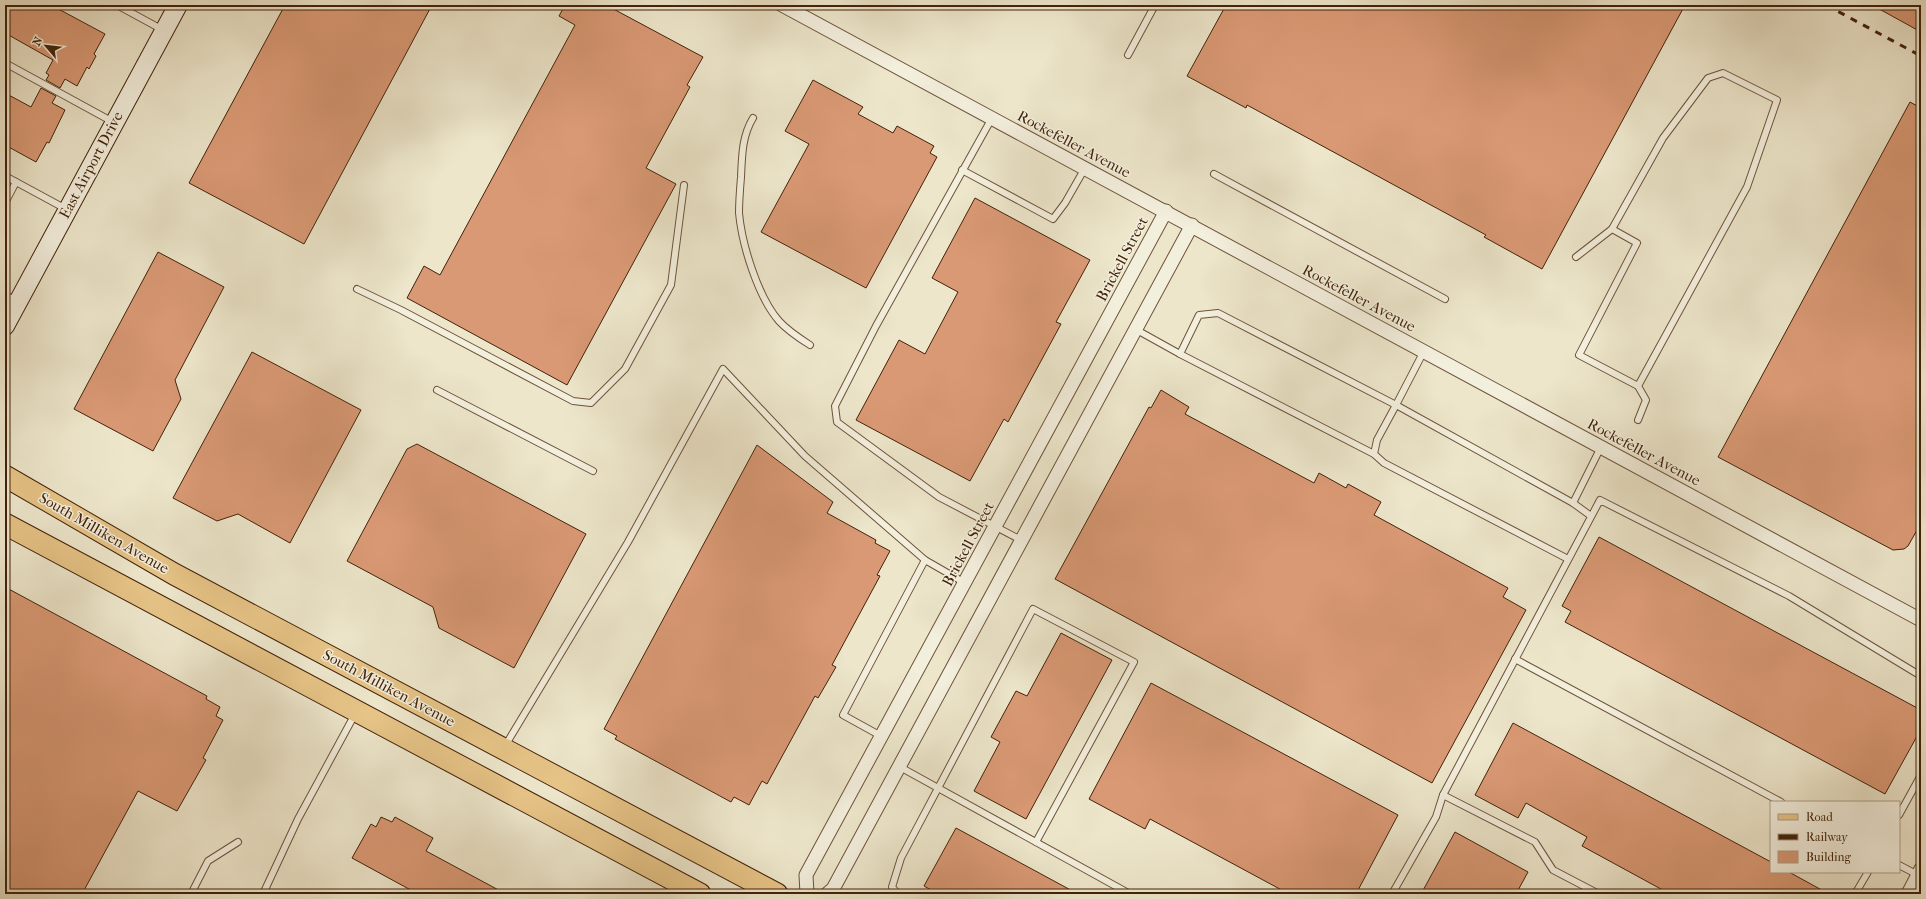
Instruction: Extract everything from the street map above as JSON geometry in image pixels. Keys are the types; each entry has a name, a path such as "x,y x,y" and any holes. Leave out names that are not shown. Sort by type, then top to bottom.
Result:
{"main road":[{"name":"East Airport Drive","path":"5,326 11,298 68,210 178,5"},
{"name":"South Milliken Avenue","path":"5,476 174,574 777,894"},
{"path":"5,524 357,710 700,894"}],"street":[{"name":"Rockefeller Avenue","path":"782,5 1192,225 1921,620"},
{"name":"Brickell Street","path":"806,894 806,875 1166,211"},
{"path":"827,894 833,889 900,767 1192,225"},
{"path":"1908,894 1919,872"}],"lane":[{"path":"117,5 164,31"},
{"path":"1128,56 1155,5"},
{"path":"5,63 114,123"},
{"path":"1576,257 1612,229 1663,138 1708,78 1723,73 1777,100 1747,187 1638,386"},
{"path":"753,118 746,129 743,147 739,212 742,236 750,264 762,293 779,320 810,345"},
{"path":"992,118 876,326 835,406 838,422 939,497 1021,540"},
{"path":"962,170 1053,219 1065,203 1085,168"},
{"path":"1214,174 1445,299"},
{"path":"5,176 68,210"},
{"path":"5,203 16,182"},
{"path":"357,289 401,310 573,401 591,403 625,369 671,285 684,185"},
{"path":"1612,229 1637,243 1579,354 1638,386 1646,400 1638,420"},
{"path":"1180,354 1199,316 1218,313 1396,405 1573,503 1591,516"},
{"path":"1135,329 1180,354 1374,454 1384,463 1568,558"},
{"path":"1374,454 1378,440 1424,351"},
{"path":"503,749 628,542 723,369 804,456 925,560 965,583"},
{"path":"437,390 593,471"},
{"path":"1573,503 1601,447"},
{"path":"1392,894 1436,817 1443,795 1600,500 1789,596 1921,676"},
{"path":"882,736 843,715 925,560"},
{"path":"898,894 892,887 901,858 1033,609 1134,662 1036,842"},
{"path":"1515,659 1779,801"},
{"path":"263,894 298,820 357,710"},
{"path":"900,767 1130,894"},
{"path":"1900,813 1921,775"},
{"path":"1443,795 1535,842 1553,870 1599,894"},
{"path":"190,894 208,861 238,842"},
{"path":"1900,865 1919,872"},
{"path":"1855,894 1867,873"}],"building":[{"path":"5,5 51,5 105,34 94,54 96,56 89,69 87,67 77,86 65,79 60,88 46,80 49,75 46,73 53,60 5,33"},
{"path":"285,5 432,5 304,244 189,183"},
{"path":"565,5 606,5 703,57 687,85 690,87 646,168 676,184 567,385 407,298 424,266 440,275 575,25 559,16"},
{"path":"1226,5 1685,5 1542,269 1484,237 1486,235 1247,105 1246,108 1187,76"},
{"path":"1872,5 1921,5 1921,32"},
{"path":"813,80 863,107 858,114 893,133 897,126 934,146 930,153 937,157 866,288 761,232 809,144 785,131"},
{"path":"41,88 56,96 52,103 65,110 49,143 47,142 36,162 5,145 5,93 31,107"},
{"path":"1910,102 1921,108 1921,523 1908,546 1904,549 1893,550 1718,457"},
{"path":"975,198 1090,260 1056,322 1061,324 1008,422 1004,419 970,481 856,420 899,340 925,354 958,292 932,278"},
{"path":"158,252 224,287 175,380 181,399 153,451 74,409"},
{"path":"252,352 361,410 290,543 238,514 217,521 173,498"},
{"path":"1161,390 1189,407 1185,414 1314,483 1319,473 1346,488 1348,484 1381,502 1374,515 1508,588 1503,597 1526,610 1432,783 1055,579 1149,407 1151,408"},
{"path":"417,444 586,534 514,668 439,628 433,607 347,561 407,449"},
{"path":"757,445 833,502 827,513 876,540 875,543 890,551 877,575 880,576 832,665 836,667 818,698 815,696 767,784 762,781 749,805 734,797 731,802 615,739 617,736 604,729"},
{"path":"1599,537 1921,710 1921,729 1885,794 1565,622 1571,611 1562,606"},
{"path":"5,587 207,696 206,699 220,707 216,716 223,720 203,758 206,760 177,811 138,791 82,894 5,894"},
{"path":"1061,633 1112,660 1026,819 974,791 1000,742 991,737 1016,691 1027,696"},
{"path":"1151,683 1398,815 1356,894 1289,894 1150,819 1145,829 1089,799"},
{"path":"1513,723 1770,861 1770,873 1791,873 1829,894 1670,894 1582,846 1587,837 1526,803 1518,818 1475,795"},
{"path":"381,817 392,822 395,817 433,838 426,851 506,894 418,894 352,858 371,824 376,827"},
{"path":"956,828 1078,894 938,894 924,886"},
{"path":"1455,832 1528,872 1516,894 1421,894"}],"railway":[{"path":"1826,5 1921,56"}]}
